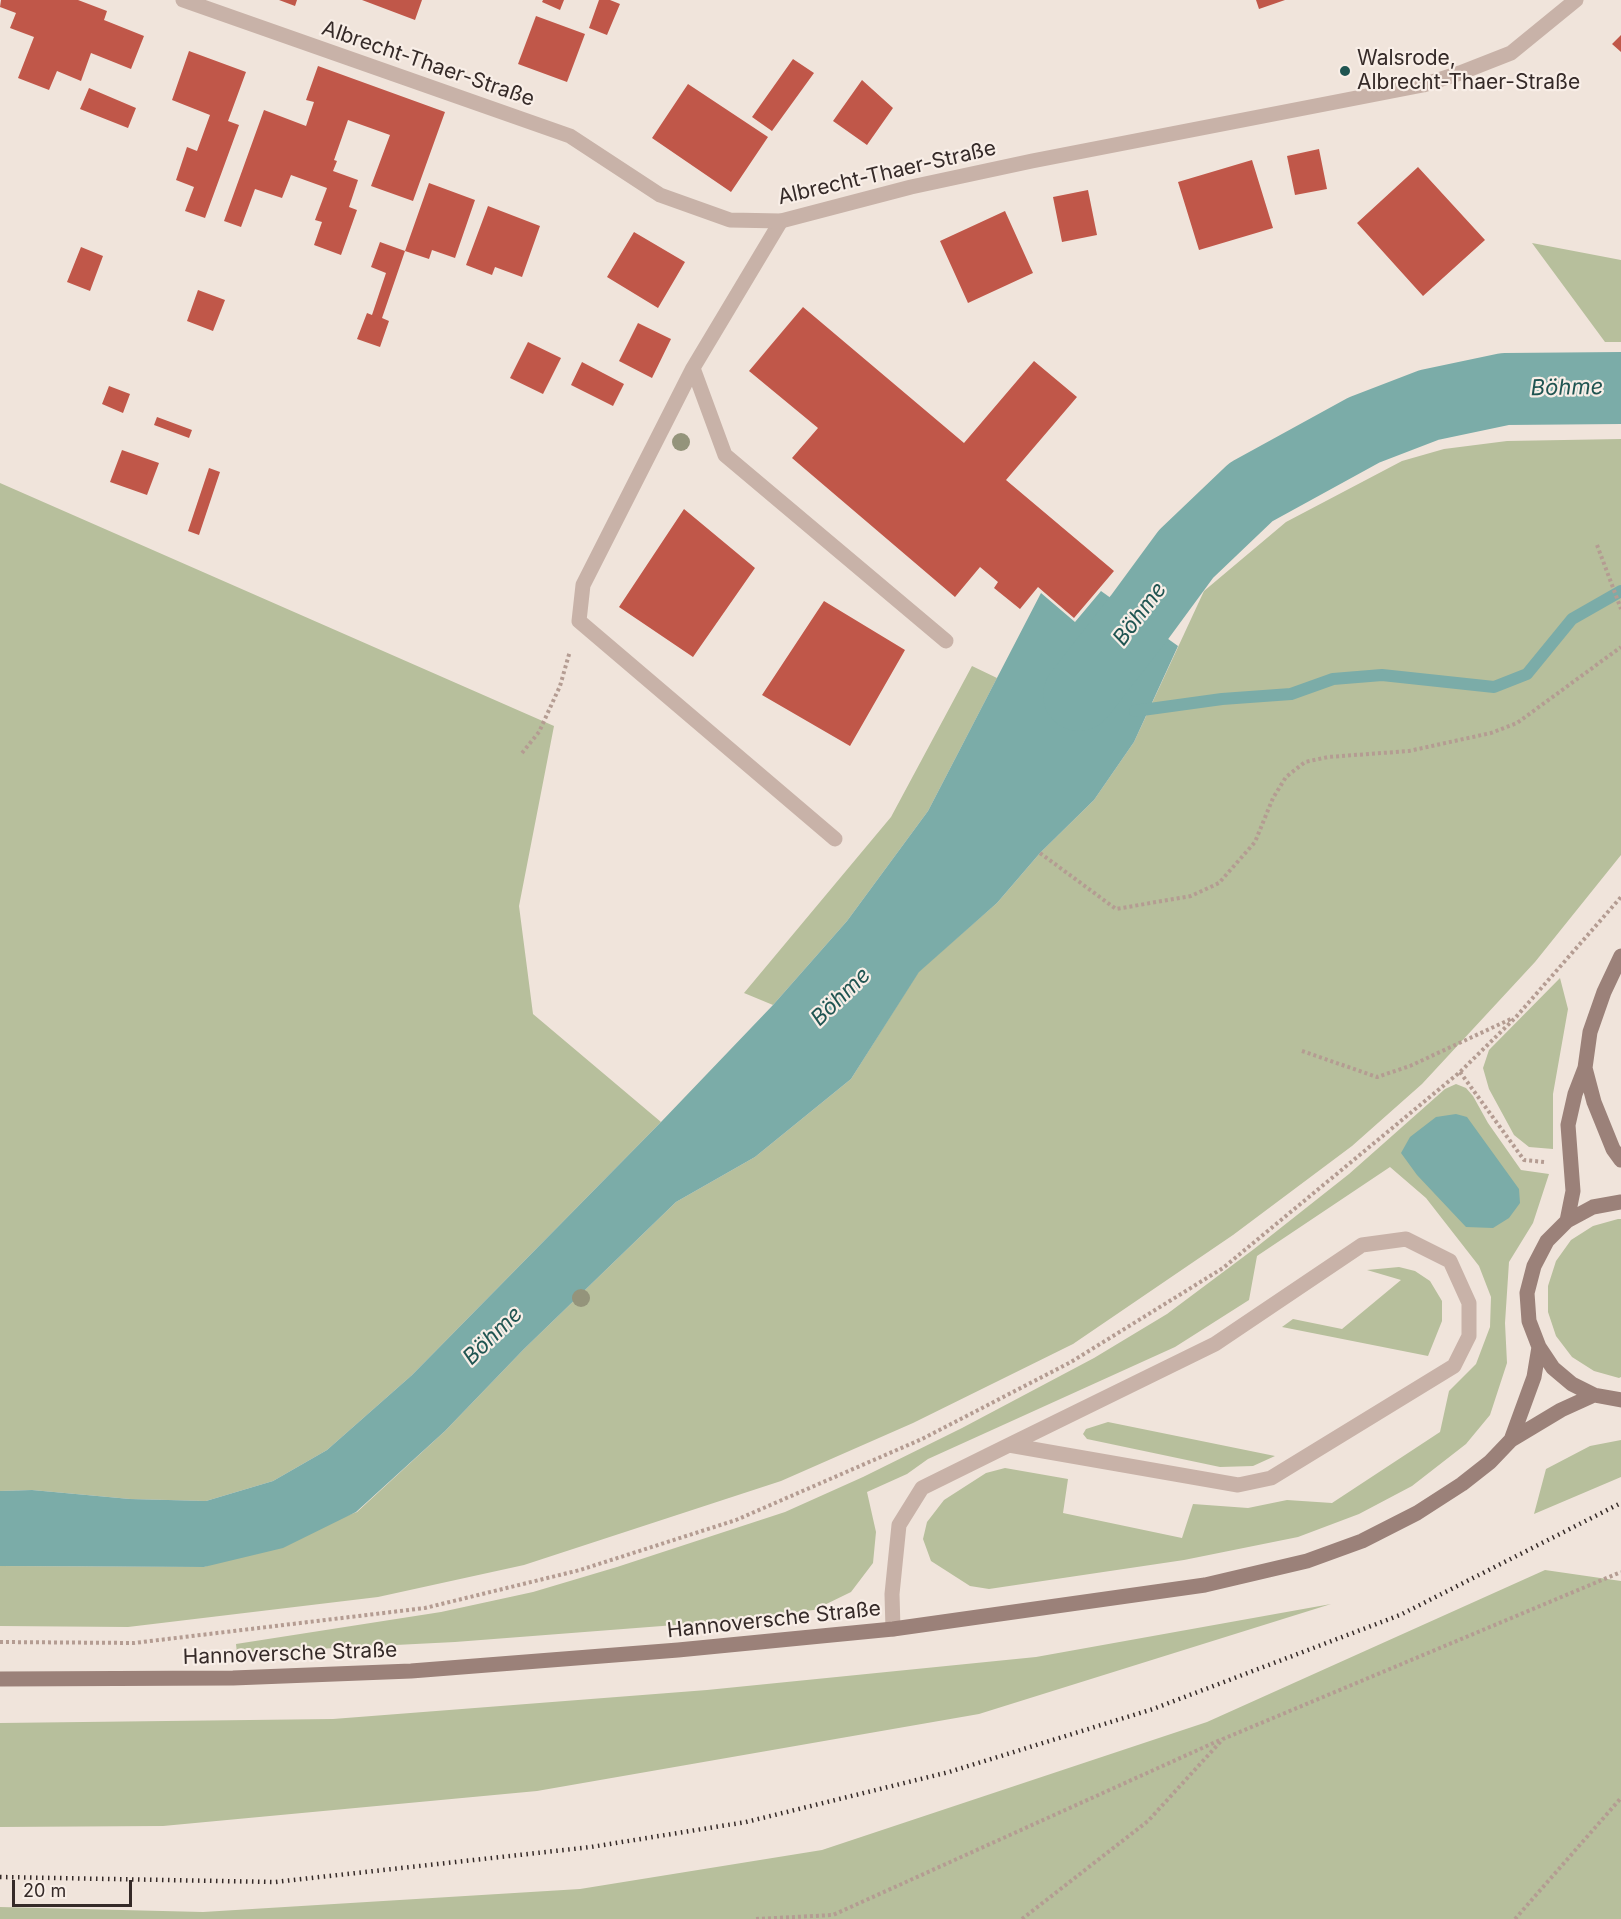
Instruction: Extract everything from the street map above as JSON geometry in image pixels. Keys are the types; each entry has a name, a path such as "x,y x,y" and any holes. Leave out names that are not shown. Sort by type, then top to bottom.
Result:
{"main road":[{"path":"1567,1221 1573,1191 1568,1125 1575,1094 1585,1068 1590,1032 1604,992 1621,956"},
{"path":"1585,1068 1594,1102 1613,1149 1621,1160"},
{"path":"1621,1202 1593,1207 1567,1221 1547,1241 1534,1266 1527,1293 1529,1321 1539,1347 1553,1368 1572,1384 1594,1395 1621,1400"},
{"name":"Hannoversche Straße","path":"1511,1440 1534,1377 1539,1347"},
{"name":"Hannoversche Straße","path":"0,1679 233,1678 411,1671 678,1650 893,1629 1205,1585 1307,1561 1362,1540 1417,1514 1462,1484 1511,1440 1561,1410 1594,1395"}],"street":[{"name":"Albrecht-Thaer-Straße","path":"183,0 570,136 660,195 730,220 780,221 910,187 1032,161 1423,85 1511,53 1576,0"},
{"path":"780,221 693,368 583,585 579,621 834,839"},
{"path":"693,368 725,455 946,641"},
{"path":"893,1629 892,1594 899,1525 922,1488 1009,1445 1215,1344 1362,1245 1406,1239 1450,1261 1469,1303 1469,1336 1454,1366 1271,1478 1238,1485 1009,1445"}],"path":[{"path":"1597,545 1621,609"},
{"path":"522,753 539,732 560,686 579,621"},
{"path":"1040,853 1116,909 1191,896 1219,883 1255,842 1286,777 1305,762 1328,757 1409,751 1491,733 1517,723 1621,647"},
{"path":"0,1642 134,1643 425,1608 580,1570 736,1520 922,1439 1071,1362 1223,1268 1460,1072 1516,1017 1621,897"},
{"path":"1302,1051 1377,1077 1410,1066 1516,1017"},
{"path":"1460,1072 1524,1160 1553,1163"},
{"path":"756,1919 833,1915 1223,1739 1621,1572"},
{"path":"1022,1919 1148,1821 1223,1739"},
{"path":"1515,1919 1621,1798"}],"green space":[{"path":"1532,243 1621,260 1621,342 1605,342"},
{"path":"1621,439 1621,855 1535,962 1422,1084 1352,1146 1233,1235 1073,1344 913,1423 781,1481 524,1565 378,1597 128,1627 0,1626 0,1566 204,1567 357,1512 445,1431 524,1349 676,1202 755,1157 851,1079 919,971 997,903 1040,853 1094,800 1134,742 1204,591 1286,522 1402,461 1444,449 1507,441"},
{"path":"0,483 554,726 519,906 533,1014 661,1122 412,1375 327,1450 273,1481 206,1501 130,1499 32,1490 0,1491"},
{"path":"972,666 997,678 928,811 847,921 773,1005 744,993 891,817"},
{"path":"1560,978 1568,1009 1553,1094 1553,1149 1529,1147 1514,1135 1489,1089 1483,1068 1489,1050"},
{"path":"1456,1084 1466,1088 1473,1096 1488,1123 1521,1170 1549,1174 1533,1223 1509,1262 1505,1323 1507,1363 1490,1415 1466,1444 1412,1486 1359,1514 1298,1537 1184,1560 989,1589 970,1586 931,1561 923,1539 927,1522 944,1500 986,1473 1005,1468 1068,1479 1063,1513 1182,1538 1193,1504 1248,1508 1287,1500 1332,1503 1440,1432 1449,1391 1476,1364 1490,1327 1491,1297 1479,1266 1426,1198 1390,1167 1257,1256 1249,1300 1175,1347 928,1459 907,1474 867,1492 876,1532 873,1563 851,1592 814,1610 688,1624 455,1642 237,1653 236,1644 441,1612 533,1592 785,1512 863,1477 1094,1358 1167,1314 1349,1174 1445,1089"},
{"path":"1621,1219 1621,1377 1619,1378 1594,1371 1572,1357 1556,1336 1548,1312 1548,1286 1556,1261 1571,1240 1593,1226"},
{"path":"1399,1267 1415,1271 1430,1281 1442,1301 1442,1321 1428,1356 1282,1327 1293,1319 1342,1329 1401,1280 1367,1270"},
{"path":"1108,1422 1275,1456 1253,1466 1220,1467 1087,1439 1083,1434 1086,1429"},
{"path":"1621,1440 1621,1477 1534,1514 1546,1469 1590,1446"},
{"path":"1545,1570 1621,1581 1621,1919 0,1919 0,1907 203,1912 580,1889 822,1850 1207,1722"},
{"path":"1331,1604 979,1714 537,1791 163,1826 0,1827 0,1723 333,1719 707,1690 1036,1657"}],"water":[{"path":"1101,591 1178,646 1134,742 1094,800 1040,853 997,903 919,972 851,1079 755,1157 676,1202 524,1349 445,1431 356,1512 283,1548 204,1567 0,1566 0,1491 32,1490 130,1499 206,1501 273,1481 327,1450 412,1375 661,1122 773,1005 847,921 928,811 1041,593 1075,622"},
{"path":"1456,1114 1467,1117 1519,1189 1520,1203 1509,1218 1493,1228 1466,1227 1417,1175 1401,1153 1410,1137 1436,1117"}],"building":[{"path":"1,0 78,0 107,11 104,20 144,36 131,69 91,53 81,81 57,71 49,90 18,78 34,37 10,28 16,13 0,7"},
{"path":"279,0 297,0 295,6"},
{"path":"362,0 422,0 415,20"},
{"path":"543,0 564,0 560,10 542,2"},
{"path":"599,0 610,0 620,4 607,35 589,28"},
{"path":"1256,0 1285,0 1259,9"},
{"path":"536,16 585,34 567,82 518,64"},
{"path":"1621,35 1621,52 1612,44"},
{"path":"189,51 246,72 228,121 239,125 205,218 185,211 194,187 176,180 187,147 197,151 210,115 172,100"},
{"path":"793,59 814,73 772,131 752,117"},
{"path":"318,66 445,112 413,201 371,186 390,135 348,120 334,160 337,161 333,171 358,180 349,207 357,210 341,255 314,245 322,222 315,220 327,188 291,175 282,198 255,189 241,227 224,221 264,110 306,126 314,102 306,100"},
{"path":"862,80 893,108 867,145 833,121"},
{"path":"688,84 768,137 731,192 652,138"},
{"path":"89,88 136,108 128,128 80,109"},
{"path":"1319,149 1327,189 1295,195 1287,156"},
{"path":"1252,160 1273,228 1199,250 1178,182"},
{"path":"1418,167 1485,240 1423,296 1357,223"},
{"path":"429,183 475,200 455,258 432,250 429,259 405,251"},
{"path":"1088,190 1097,235 1062,242 1053,197"},
{"path":"488,206 540,226 522,277 495,267 492,275 466,265"},
{"path":"1005,211 1033,273 968,303 940,241"},
{"path":"634,232 685,262 658,308 607,277"},
{"path":"380,242 405,251 382,318 389,321 380,347 357,339 367,313 372,315 386,273 371,267"},
{"path":"81,247 103,256 90,291 67,282"},
{"path":"198,290 225,300 213,331 187,321"},
{"path":"803,307 964,443 1034,361 1077,397 1006,480 1114,571 1074,618 1038,587 1020,609 994,588 998,582 980,567 955,597 792,458 818,428 749,371"},
{"path":"638,323 671,339 652,378 619,361"},
{"path":"528,342 561,358 543,394 510,378"},
{"path":"582,362 624,384 613,406 571,385"},
{"path":"109,386 130,394 123,413 102,404"},
{"path":"157,417 192,430 189,438 154,425"},
{"path":"122,450 159,463 147,495 110,482"},
{"path":"209,468 220,472 199,535 188,531"},
{"path":"684,509 755,568 693,657 619,607"},
{"path":"824,601 905,650 850,746 762,695"}],"waterway":[{"name":"Böhme","path":"1079,695 1186,554 1251,492 1364,430 1429,405 1505,389 1621,388"},
{"path":"1135,711 1222,699 1291,694 1333,679 1382,675 1494,687 1527,674 1572,619 1621,591"}],"railway":[{"path":"0,1877 275,1882 591,1847 746,1822 949,1772 1153,1709 1400,1615 1621,1503"}],"place":[{"name":"Walsrode, Albrecht-Thaer-Straße","path":"1345,71"}]}
